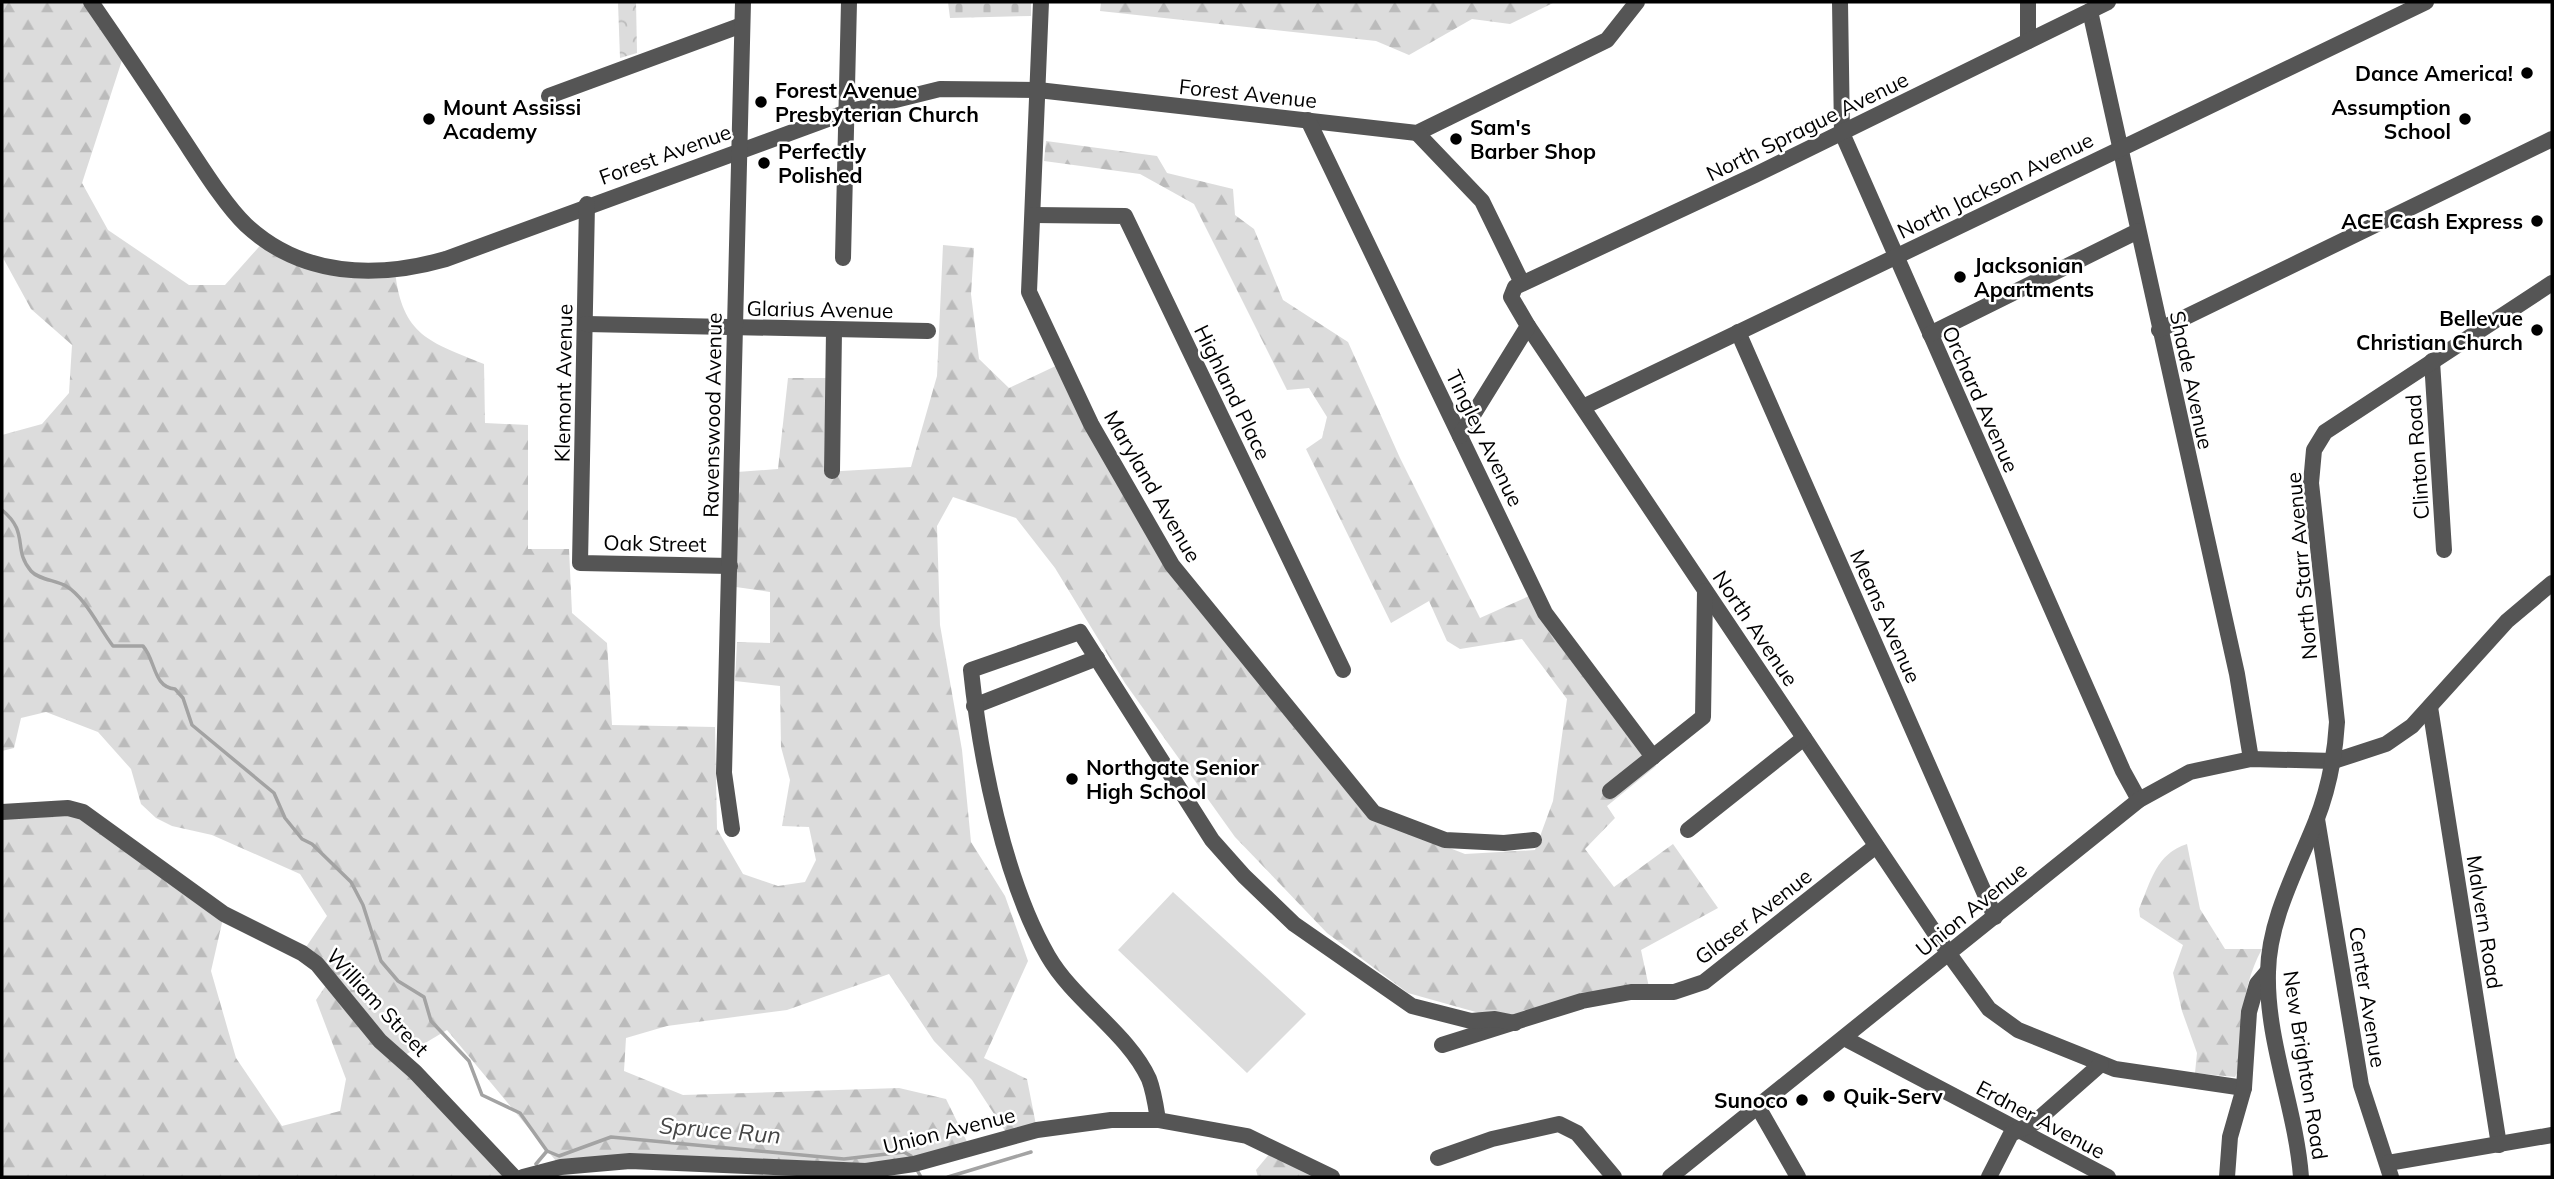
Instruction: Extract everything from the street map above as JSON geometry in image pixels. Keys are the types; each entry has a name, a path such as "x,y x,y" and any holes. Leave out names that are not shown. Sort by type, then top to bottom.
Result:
{"street":[{"name":"Forest Avenue","path":"91,2 244,223 278,249 312,263 364,273 412,268 847,112 940,89 1038,90 1417,133"},
{"name":"Ravenswood Avenue","path":"732,829 724,773 743,2"},
{"path":"843,258 849,2"},
{"name":"Maryland Avenue","path":"1041,2 1029,292 1091,424 1172,565 1374,813 1445,840 1504,843 1534,839"},
{"path":"1522,284 1482,201 1417,133 1607,40 1637,2"},
{"name":"Orchard Avenue","path":"1840,2 1842,133 2123,771 2139,800"},
{"path":"2028,2 2028,41"},
{"name":"North Sprague Avenue","path":"1522,284 1842,133 2108,2"},
{"name":"North Jackson Avenue","path":"1583,407 2427,2"},
{"name":"Shade Avenue","path":"2090,10 2236,674 2251,759"},
{"path":"549,96 742,25"},
{"name":"Tingley Avenue","path":"1308,120 1545,613 1653,757"},
{"path":"2160,330 2552,139"},
{"name":"Klemont Avenue","path":"580,562 587,204"},
{"name":"Highland Place","path":"1033,215 1125,216 1343,670"},
{"path":"1930,334 2138,231"},
{"name":"North Starr Avenue","path":"2334,761 2337,722 2311,483 2314,450 2325,432 2552,283"},
{"name":"North Avenue","path":"1522,284 1513,288 1511,297 1528,326 1949,954 1998,1018 2018,1030 2101,1064 2135,1073 2244,1088"},
{"name":"Glarius Avenue","path":"586,324 928,331"},
{"path":"1460,436 1528,326"},
{"path":"832,471 834,331"},
{"name":"Means Avenue","path":"1738,332 1995,917"},
{"name":"Clinton Road","path":"2432,361 2444,550"},
{"name":"Oak Street","path":"580,562 730,566"},
{"name":"Union Avenue","path":"1670,1177 2139,800 2190,772 2251,759 2334,761 2366,752 2400,736 2430,707 2507,621 2552,583"},
{"path":"1610,791 1703,717 1705,591"},
{"path":"1158,1120 1149,1079 1136,1059 1048,957 1023,906 1004,846 974,706 971,670 1080,632 1212,840 1244,876 1294,924 1412,1006 1471,1021 1495,1019 1515,1023"},
{"path":"974,706 1097,658"},
{"name":"Malvern Road","path":"2430,707 2499,1145"},
{"path":"1688,830 1804,738"},
{"name":"New Brighton Road","path":"2301,1177 2275,1034 2268,971 2289,884 2317,819 2334,761"},
{"name":"William Street","path":"2,812 68,808 83,812 224,914 302,953 331,978 380,1041 415,1072 514,1177"},
{"name":"Center Avenue","path":"2317,819 2361,1085 2389,1170"},
{"name":"Glaser Avenue","path":"1441,1045 1582,1001 1631,992 1674,992 1704,982 1876,846"},
{"path":"2227,1177 2230,1137 2244,1088 2249,1012 2257,984 2268,971"},
{"name":"Erdner Avenue","path":"1844,1038 2108,1177"},
{"path":"1989,1177 2011,1134 2034,1123 2101,1064"},
{"path":"1758,1107 1798,1177"},
{"name":"Union Avenue","path":"523,1177 561,1167 866,1171 914,1164 1044,1129 1111,1120 1158,1120 1247,1136 1332,1177"},
{"path":"1438,1158 1492,1139 1559,1124 1577,1133 1614,1177"},
{"path":"2389,1170 2552,1135"}],"green space":[{"path":"2,2 91,2 125,51 82,183 108,230 189,285 225,285 265,240 312,263 395,271 404,310 422,334 448,349 484,364 485,423 528,425 528,549 569,549 572,613 607,643 612,725 715,727 717,829 743,874 778,886 805,882 816,860 809,827 782,826 790,780 781,747 780,686 735,681 737,642 770,643 770,592 736,587 737,472 778,469 788,378 826,378 824,472 911,467 937,376 943,245 974,248 971,294 979,359 1009,388 1062,363 1172,565 1375,819 1465,854 1535,850 1553,801 1567,699 1522,639 1460,649 1447,641 1429,601 1391,623 1306,449 1322,438 1327,417 1309,388 1287,390 1194,204 1140,174 1044,161 1046,141 1157,156 1167,173 1233,189 1235,215 1254,229 1283,300 1348,342 1400,458 1480,618 1536,593 1653,757 1656,766 1607,806 1615,818 1585,849 1614,887 1673,844 1718,908 1641,950 1650,992 1515,1023 1408,993 1327,933 1235,837 1125,683 1055,568 1016,518 953,497 937,526 940,625 962,750 971,842 1005,896 1028,961 984,1058 1027,1079 1037,1130 1009,1137 972,1080 934,1041 889,974 787,1010 667,1026 626,1038 624,1071 683,1095 899,1088 946,1099 970,1148 914,1164 561,1167 447,1030 400,1058 514,1177 2,1177 2,812 68,808 224,914 211,971 236,1058 282,1126 340,1111 346,1079 316,1000 331,978 302,953 327,916 300,874 212,835 172,826 156,818 141,804 131,769 98,732 46,712 21,718 14,748 2,751 2,435 42,424 69,393 72,345 31,309 2,256"},
{"path":"618,2 636,2 637,53 620,58"},
{"path":"948,2 1031,2 1031,16 950,18"},
{"path":"1101,2 1555,2 1510,24 1472,19 1409,55 1376,41 1100,11"},
{"path":"2187,844 2200,909 2225,949 2262,949 2246,993 2238,1071 2235,1077 2195,1073 2197,1053 2182,1011 2173,973 2183,945 2140,917 2139,909 2161,862 2168,854"},
{"path":"1173,892 1306,1014 1247,1073 1118,950"},
{"path":"1275,1147 1332,1177 1258,1177 1256,1170"}],"waterway":[{"path":"2,510 16,526 22,555 31,571 73,591 113,646 143,646 163,684 175,689 183,698 192,725 274,793 285,818 302,839 312,844 351,882 363,905 381,961 398,981 424,997 431,1021 469,1061 482,1095 520,1113 547,1151"},
{"name":"Spruce Run","path":"536,1164 547,1151 559,1156 611,1137 844,1159 904,1152 911,1156"},
{"name":"Spruce Run","path":"948,1177 1031,1152"},
{"name":"Spruce Run","path":"917,1170 921,1177"}],"place":[{"name":"Dance America!","path":"2527,73"},
{"name":"Forest Avenue Presbyterian Church","path":"761,102"},
{"name":"Mount Assissi Academy","path":"429,119"},
{"name":"Assumption School","path":"2465,119"},
{"name":"Sam's Barber Shop","path":"1456,139"},
{"name":"Perfectly Polished","path":"764,163"},
{"name":"ACE Cash Express","path":"2537,221"},
{"name":"Jacksonian Apartments","path":"1960,277"},
{"name":"Bellevue Christian Church","path":"2537,330"},
{"name":"Northgate Senior High School","path":"1072,779"},
{"name":"Quik-Serv","path":"1829,1096"},
{"name":"Sunoco","path":"1802,1100"}]}
